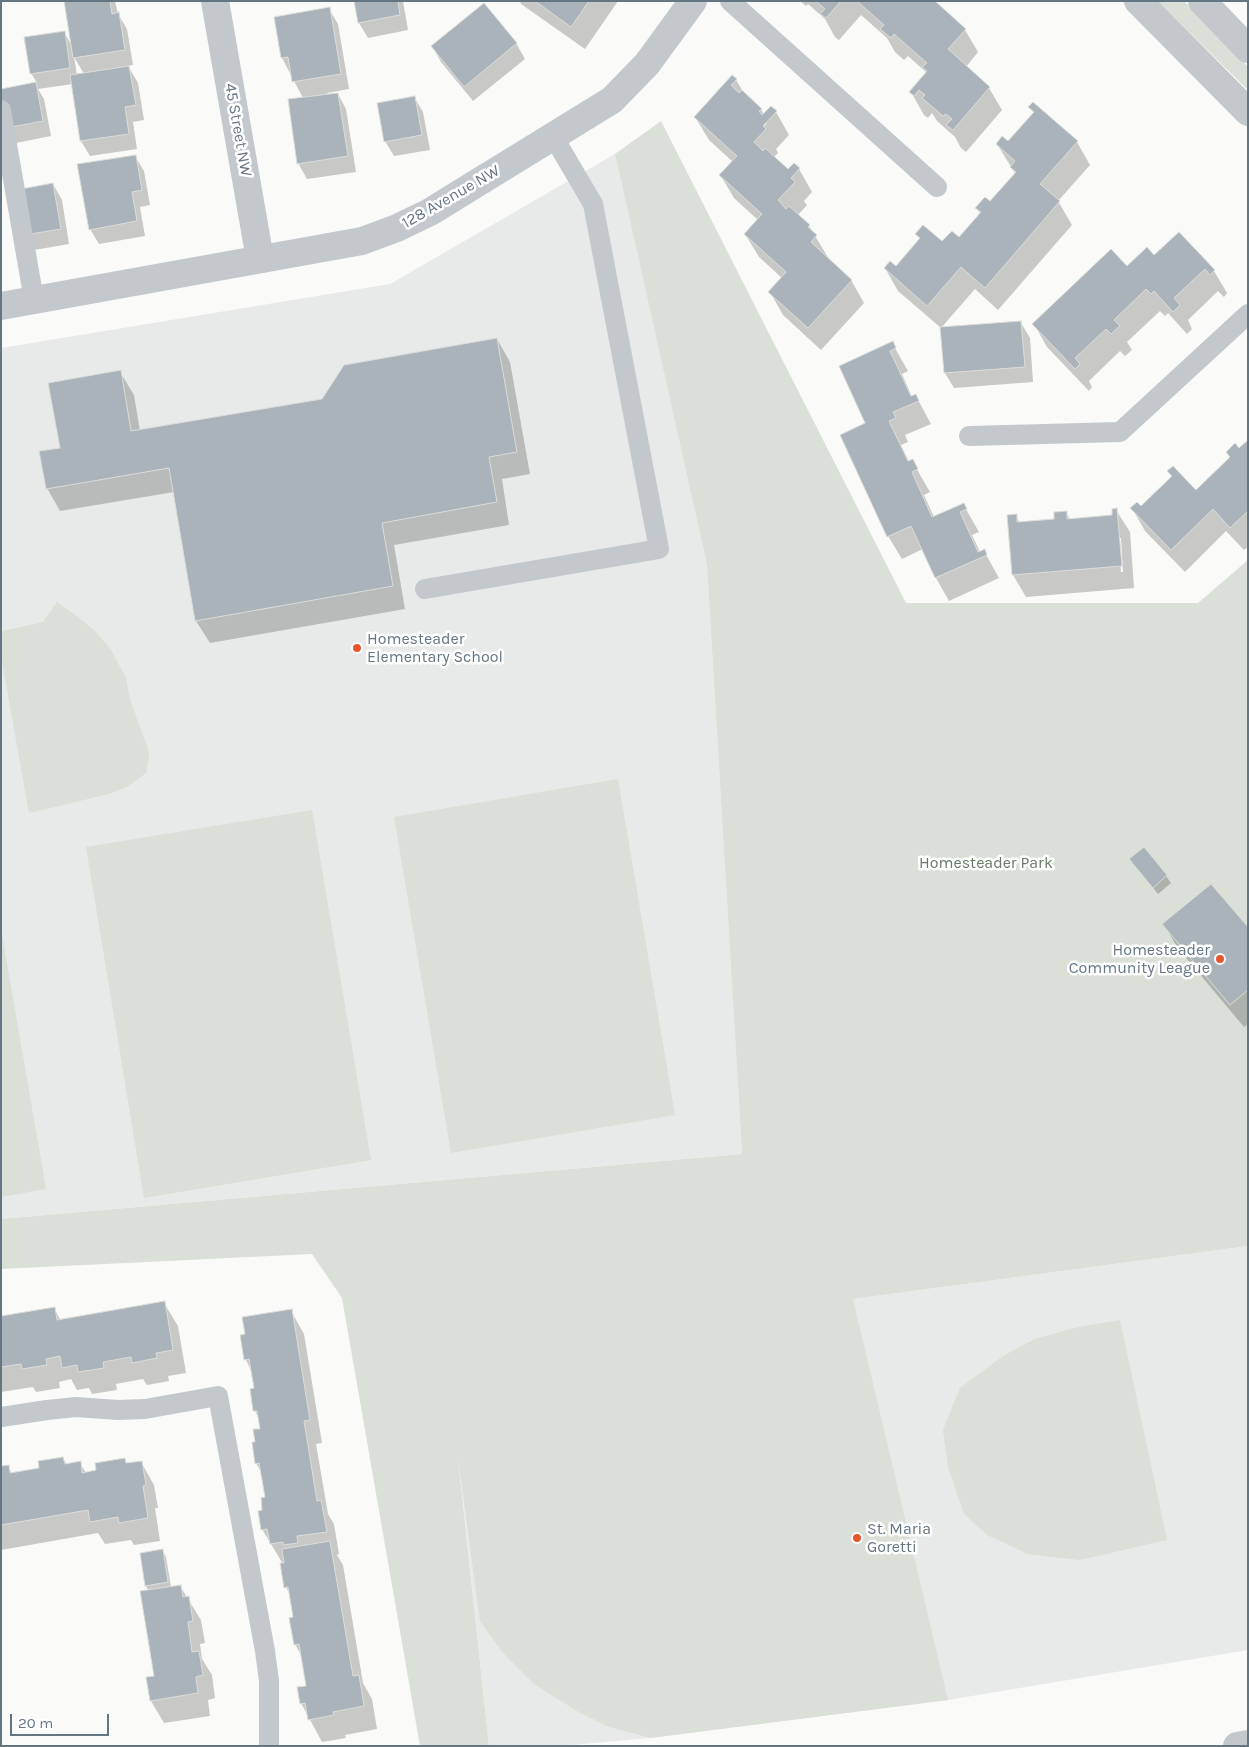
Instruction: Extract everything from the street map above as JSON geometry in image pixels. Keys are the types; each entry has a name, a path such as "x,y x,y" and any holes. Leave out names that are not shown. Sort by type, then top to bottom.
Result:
{"street":[{"name":"45 Street NW","path":"215,1 260,259"},
{"name":"128 Avenue NW","path":"1,306 362,241 397,228 430,212 612,100 660,48 694,1"},
{"path":"1138,1 1248,112"},
{"path":"1202,1 1248,49"},
{"path":"1238,1746 1248,1744"}],"lane":[{"path":"730,1 937,187"},
{"path":"1,110 34,300"},
{"path":"425,589 659,549 594,204 553,136"},
{"path":"969,436 1120,432 1248,314"},
{"path":"1,1417 76,1407 118,1410 145,1409 218,1396 265,1650 269,1681 269,1746"}],"shaded area":[{"name":"Homesteader Elementary School","path":"615,154 707,565 742,1154 1,1219 1,348 390,284"},
{"name":"St. Maria Goretti","path":"1248,1246 1248,1650 948,1700 650,1738 560,1746 489,1746 455,1426 853,1299"}],"green space":[{"path":"1157,1 1184,1 1248,67 1248,90"},
{"name":"Homesteader Park","path":"661,121 906,603 1198,603 1248,560 1248,1246 853,1299 948,1700 650,1738 607,1726 577,1711 534,1684 503,1653 480,1621 458,1458 489,1746 420,1746 342,1298 312,1254 1,1269 1,1219 742,1154 707,565 615,154"},
{"path":"57,602 96,632 111,650 126,678 130,700 148,749 149,757 146,773 127,787 109,794 29,813 1,656 1,635 3,631 43,622"},
{"path":"618,779 675,1115 451,1153 394,817"},
{"path":"312,810 371,1160 144,1198 86,847"},
{"path":"1,929 46,1189 1,1197"},
{"path":"1120,1320 1167,1540 1080,1560 1028,1554 987,1535 964,1514 948,1467 943,1430 960,1388 1003,1356 1035,1339 1074,1328"}],"building":[{"path":"64,1 110,1 112,14 119,12 125,50 73,58"},
{"path":"354,1 398,1 400,15 358,23"},
{"path":"535,1 589,1 571,27"},
{"path":"816,1 841,1 826,18 820,14 825,9"},
{"path":"857,1 935,1 966,29 948,49 990,87 953,130 946,125 952,119 946,114 943,116 922,98 925,95 919,90 914,96 909,92 927,71 922,67 927,63 894,34 891,38 880,29 884,25"},
{"path":"484,3 517,43 464,87 431,46"},
{"path":"330,7 341,74 292,82 288,57 281,58 274,17"},
{"path":"65,31 70,68 30,74 24,37"},
{"path":"129,66 136,105 125,107 129,134 80,141 70,75"},
{"path":"732,75 737,79 731,85 739,93 742,90 762,109 759,111 762,115 771,106 777,111 763,126 766,129 754,142 763,151 765,148 788,169 794,163 800,168 791,178 795,182 778,200 786,209 789,206 810,225 808,227 817,235 811,242 852,280 808,328 768,292 786,272 744,234 762,214 719,175 737,156 694,117"},
{"path":"36,82 43,121 6,128 1,105 1,89"},
{"path":"338,93 348,156 297,164 288,99"},
{"path":"415,96 422,135 384,142 377,103"},
{"path":"1033,102 1078,141 1040,184 1060,201 985,288 961,267 927,306 884,268 890,261 896,266 920,238 915,234 923,225 942,241 952,231 959,237 981,212 975,208 985,197 990,201 1016,172 1010,167 1015,161 996,144 1002,136 1008,141 1034,112 1028,107"},
{"path":"136,155 142,190 132,192 137,221 89,230 77,164"},
{"path":"53,183 61,229 24,235 16,190"},
{"path":"1179,232 1215,270 1210,275 1205,269 1174,298 1180,305 1173,312 1154,291 1151,294 1146,289 1114,320 1120,326 1111,334 1106,329 1075,358 1080,364 1075,369 1032,324 1111,249 1127,266 1147,247 1154,255"},
{"path":"1021,321 1025,367 944,373 940,327"},
{"path":"497,338 517,452 489,457 497,502 382,523 393,586 195,621 169,468 46,489 39,451 60,448 48,383 121,370 131,431 322,399 344,365"},
{"path":"893,341 896,348 890,351 911,396 916,394 919,401 893,412 896,418 889,421 908,461 913,459 918,469 912,472 932,517 964,503 967,509 960,512 978,552 985,549 987,555 935,578 911,526 887,537 840,435 865,423 839,366"},
{"path":"1248,440 1248,511 1230,528 1213,509 1171,550 1130,508 1137,502 1141,506 1172,476 1167,471 1173,466 1196,490 1230,457 1226,452 1235,443 1239,448"},
{"path":"1117,508 1122,566 1012,575 1007,515 1017,514 1017,522 1054,519 1054,512 1067,511 1067,519 1112,515 1112,509"},
{"path":"1144,847 1167,875 1153,888 1129,859"},
{"name":"Homesteader Community League","path":"1211,884 1248,927 1248,990 1230,1005 1162,924"},
{"path":"165,1301 173,1350 156,1353 157,1358 132,1363 131,1357 103,1362 104,1368 78,1372 77,1365 62,1368 60,1356 46,1359 47,1365 22,1369 21,1364 1,1367 1,1316 55,1307 57,1320"},
{"path":"292,1309 310,1420 304,1421 317,1501 321,1500 327,1532 297,1536 298,1543 283,1545 283,1542 270,1544 267,1529 261,1530 258,1511 262,1510 261,1498 265,1497 259,1463 255,1464 252,1442 255,1442 253,1429 260,1429 257,1411 253,1411 250,1389 254,1388 249,1359 244,1360 240,1335 245,1334 242,1317"},
{"path":"63,1457 65,1464 81,1461 82,1473 96,1470 95,1463 125,1458 126,1463 142,1461 146,1485 143,1486 148,1518 119,1523 118,1517 90,1522 88,1510 1,1525 1,1466 9,1465 10,1473 39,1468 38,1461"},
{"path":"330,1541 353,1676 359,1675 364,1706 333,1712 334,1715 308,1720 305,1703 300,1704 297,1687 306,1686 299,1644 294,1645 289,1618 293,1617 288,1587 284,1588 280,1563 284,1563 282,1549"},
{"path":"163,1549 168,1582 145,1586 140,1553"},
{"path":"181,1585 183,1597 189,1596 193,1621 188,1622 192,1652 199,1651 203,1675 196,1677 198,1693 150,1701 146,1677 154,1676 140,1591"}],"place":[{"name":"Homesteader Elementary School","path":"357,648"},
{"name":"Homesteader Community League","path":"1220,959"},
{"name":"St. Maria Goretti","path":"857,1538"}]}
